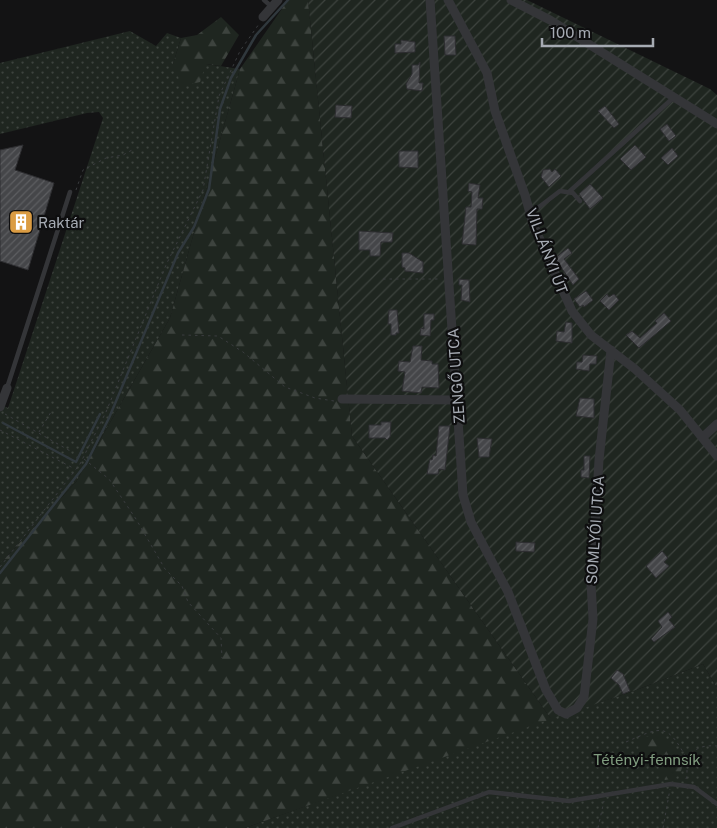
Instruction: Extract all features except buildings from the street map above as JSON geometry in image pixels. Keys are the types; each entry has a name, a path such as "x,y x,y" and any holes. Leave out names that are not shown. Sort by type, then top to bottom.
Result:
{"street":[{"name":"ZENGŐ UTCA","path":"430,0 463,495 471,522 508,592 554,706 560,712 566,714 577,708"},
{"name":"VILLÁNYI ÚT","path":"448,0 487,73 495,111 530,210 533,224 572,312 591,335 680,410 717,456"},
{"path":"511,0 550,20 717,124"},
{"path":"263,17 275,3"},
{"name":"SOMLYÓI UTCA","path":"577,708 584,697 593,619 591,591 595,561 594,526 611,350"},
{"path":"0,408 7,388"},
{"path":"342,399 458,400"},
{"path":"703,437 717,424"}],"lane":[{"path":"264,0 275,3"},
{"path":"530,210 539,207 555,193 570,191 673,98"},
{"path":"570,191 580,201"},
{"path":"7,388 70,192"},
{"path":"392,828 489,792 569,801 671,784 684,784 694,787 717,804"}],"path":[{"path":"0,567 76,470 106,412 166,265 203,190 211,150 216,108 227,75 240,51 263,17"},
{"path":"73,198 83,170 106,158 123,155 132,150"},
{"path":"383,279 449,279"},
{"path":"182,334 218,336 243,352 285,387 315,398 335,401 342,399"},
{"path":"0,412 72,452"},
{"path":"39,433 51,412"},
{"path":"0,430 76,470"},
{"path":"83,458 109,479 136,519 165,569 182,586 188,602 221,638 222,658"},
{"path":"626,742 651,730 660,730 675,740 688,761"},
{"path":"684,784 688,777 688,761 696,748 717,746"},
{"path":"663,828 671,784"},
{"path":"598,828 602,820 603,802 609,794"}],"green space":[{"path":"288,0 308,0 352,436 551,719 245,828 0,828 0,564 76,482 170,318 240,69"},
{"path":"308,0 527,0 710,89 717,95 717,688 703,664 631,692 551,719 352,436"},
{"path":"221,17 239,35 221,66 206,64 200,82 182,86 173,64 181,38 197,35"},
{"path":"130,31 156,46 167,33 181,38 173,64 206,64 240,69 170,318 76,482 0,564 0,404 8,408 103,118 99,112 87,113 0,134 0,63"},
{"name":"Tétényi-fennsík","path":"703,664 717,688 717,828 245,828 526,726 631,692"},
{"path":"655,735 671,743 681,758 682,766 680,773 675,778 665,780 660,775 660,761 645,757 639,751 638,742 646,737"}],"waterway":[{"path":"0,573 86,464 109,418 178,253 194,227 209,189 220,109 231,78 256,35 288,0"},
{"path":"3,423 76,462 100,414"}],"place":[{"name":"Raktár","path":"21,222"}]}
